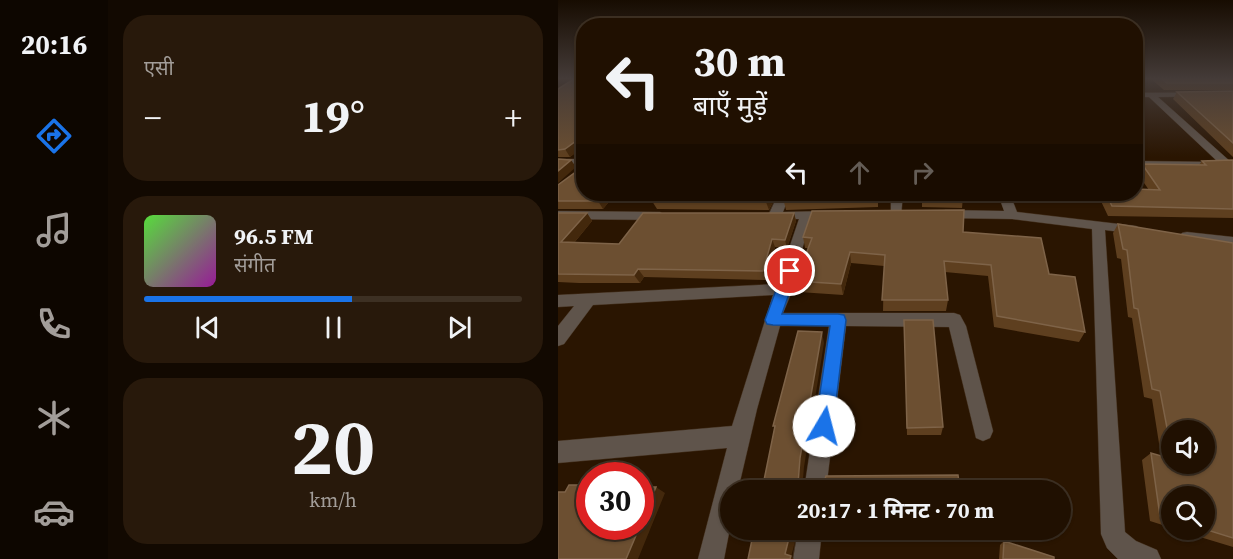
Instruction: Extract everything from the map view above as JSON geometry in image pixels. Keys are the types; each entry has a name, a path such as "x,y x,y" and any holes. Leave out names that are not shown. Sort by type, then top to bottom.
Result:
{"street":[{"path":"1163,105 1231,165"},
{"path":"558,162 576,162"},
{"path":"1143,165 1231,165"},
{"path":"779,201 769,216 840,215"},
{"path":"897,201 898,213"},
{"path":"1007,201 1012,215"},
{"path":"932,213 1012,215 1154,232"},
{"path":"558,215 672,216"},
{"path":"711,559 740,436 806,216"},
{"path":"1098,226 1113,534 1117,544 1148,559"},
{"path":"1177,235 1233,241"},
{"path":"558,302 785,289"},
{"path":"558,339 587,301"},
{"path":"773,320 954,320 958,326 983,431"},
{"path":"816,480 838,320"},
{"path":"558,452 740,436"},
{"path":"806,559 809,540"}],"building":[{"path":"558,105 576,105 576,141 565,149 558,150"},
{"path":"1191,105 1233,105 1233,143"},
{"path":"558,159 571,160 558,171"},
{"path":"1233,160 1233,209 1112,206 1110,201 1143,201 1143,189 1160,190 1143,164 1206,165 1202,161"},
{"path":"576,172 576,201 558,201 558,185"},
{"path":"652,201 767,201 766,202"},
{"path":"964,210 963,232 1041,238 1049,274 1075,277 1085,332 997,316 991,265 944,261 948,300 882,300 885,255 850,252 841,284 796,281 812,238 803,237 812,211"},
{"path":"558,213 587,213 561,242 619,244 643,213 794,213 785,240 772,239 763,271 638,269 634,275 558,274"},
{"path":"1118,224 1233,243 1233,538 1215,532 1215,486 1161,486 1160,516 1151,453 1161,456 1161,474 1215,474 1215,420 1166,420 1160,391 1152,389 1138,309 1134,308 1127,250 1123,249"},
{"path":"904,320 933,320 943,427 907,428"},
{"path":"798,331 822,332 800,458 798,480 764,480 775,426 773,426"},
{"path":"958,475 959,480 825,480 826,476"},
{"path":"569,485 576,485 576,540 634,540 626,559 558,559 558,492 565,492"},
{"path":"752,540 788,540 785,554 791,556 790,559 748,559"},
{"path":"1004,541 1054,557 1054,559 1003,559"}],"route":[{"path":"790,271 773,320 838,320 824,426"}]}
